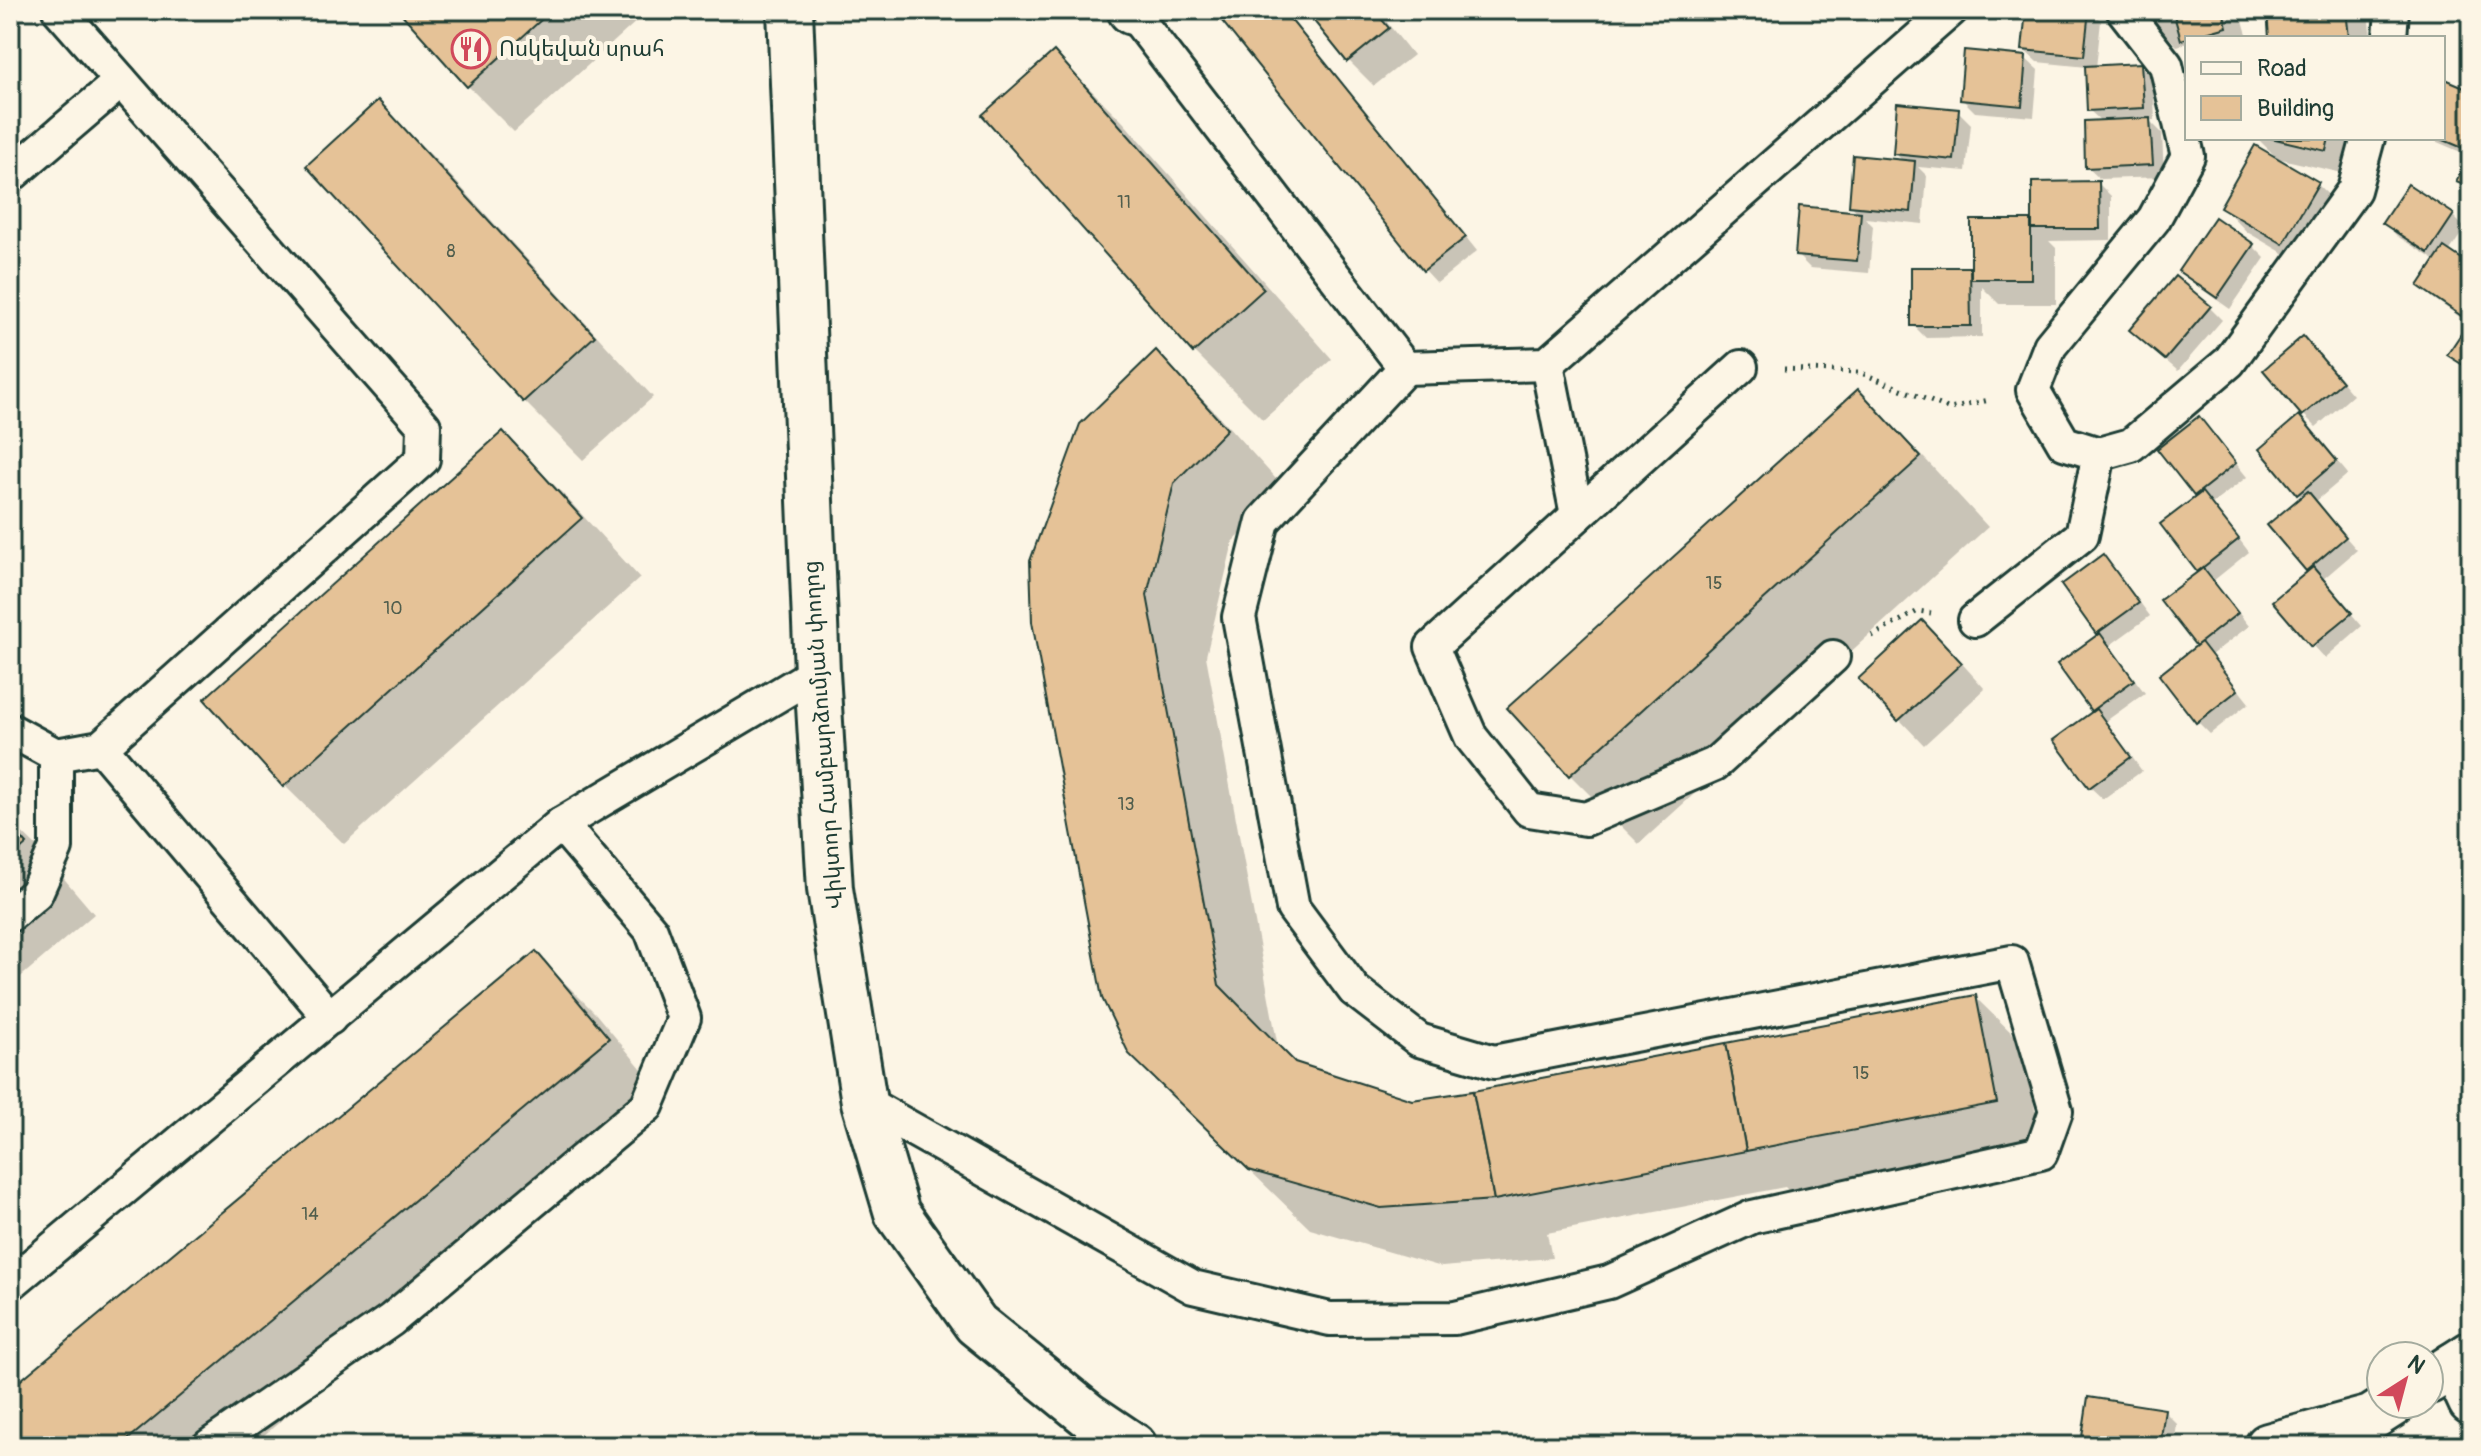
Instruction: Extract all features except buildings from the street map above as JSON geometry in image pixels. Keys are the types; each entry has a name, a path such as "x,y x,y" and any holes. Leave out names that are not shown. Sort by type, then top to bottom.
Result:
{"street":[{"name":"Վիկտոր Համբարձումյան փողոց","path":"790,10 817,672 830,889 864,1102 897,1213 976,1324 1088,1415 1134,1446"},
{"path":"2268,1446 2365,1420"}],"lane":[{"path":"10,730 56,755 101,747 423,459 424,426 59,10"},
{"path":"864,1102 1193,1287 1330,1319 1455,1318 1609,1282 1752,1217 2041,1153 2056,1111 2012,962 1494,1062 1419,1040 1354,990 1293,908 1239,617 1263,521 1405,368 1547,364 1951,10"},
{"path":"2123,10 2166,65 2188,156 2154,219 2050,346 2033,390 2064,443 2099,454 2131,445 2229,362 2354,190 2367,140"},
{"path":"2390,36 2392,10"},
{"path":"1132,11 1405,368"},
{"path":"10,176 121,81"},
{"path":"1547,364 1577,515"},
{"path":"1741,367 1432,647 1471,737 1529,810 1586,819 1715,764 1833,657"},
{"path":"1975,620 2082,535 2099,454"},
{"path":"10,1284 561,824 817,672"},
{"path":"101,747 330,1018"},
{"path":"10,915 36,893 56,848 56,755"},
{"path":"209,1446 391,1320 647,1106 684,1018 651,930 561,824"}],"path":[{"path":"1741,367 1859,372 1950,409 2033,390"},
{"path":"1833,657 1918,611 1975,620"}],"place":[{"name":"Ոսկեվան սրահ","path":"471,49"}]}
